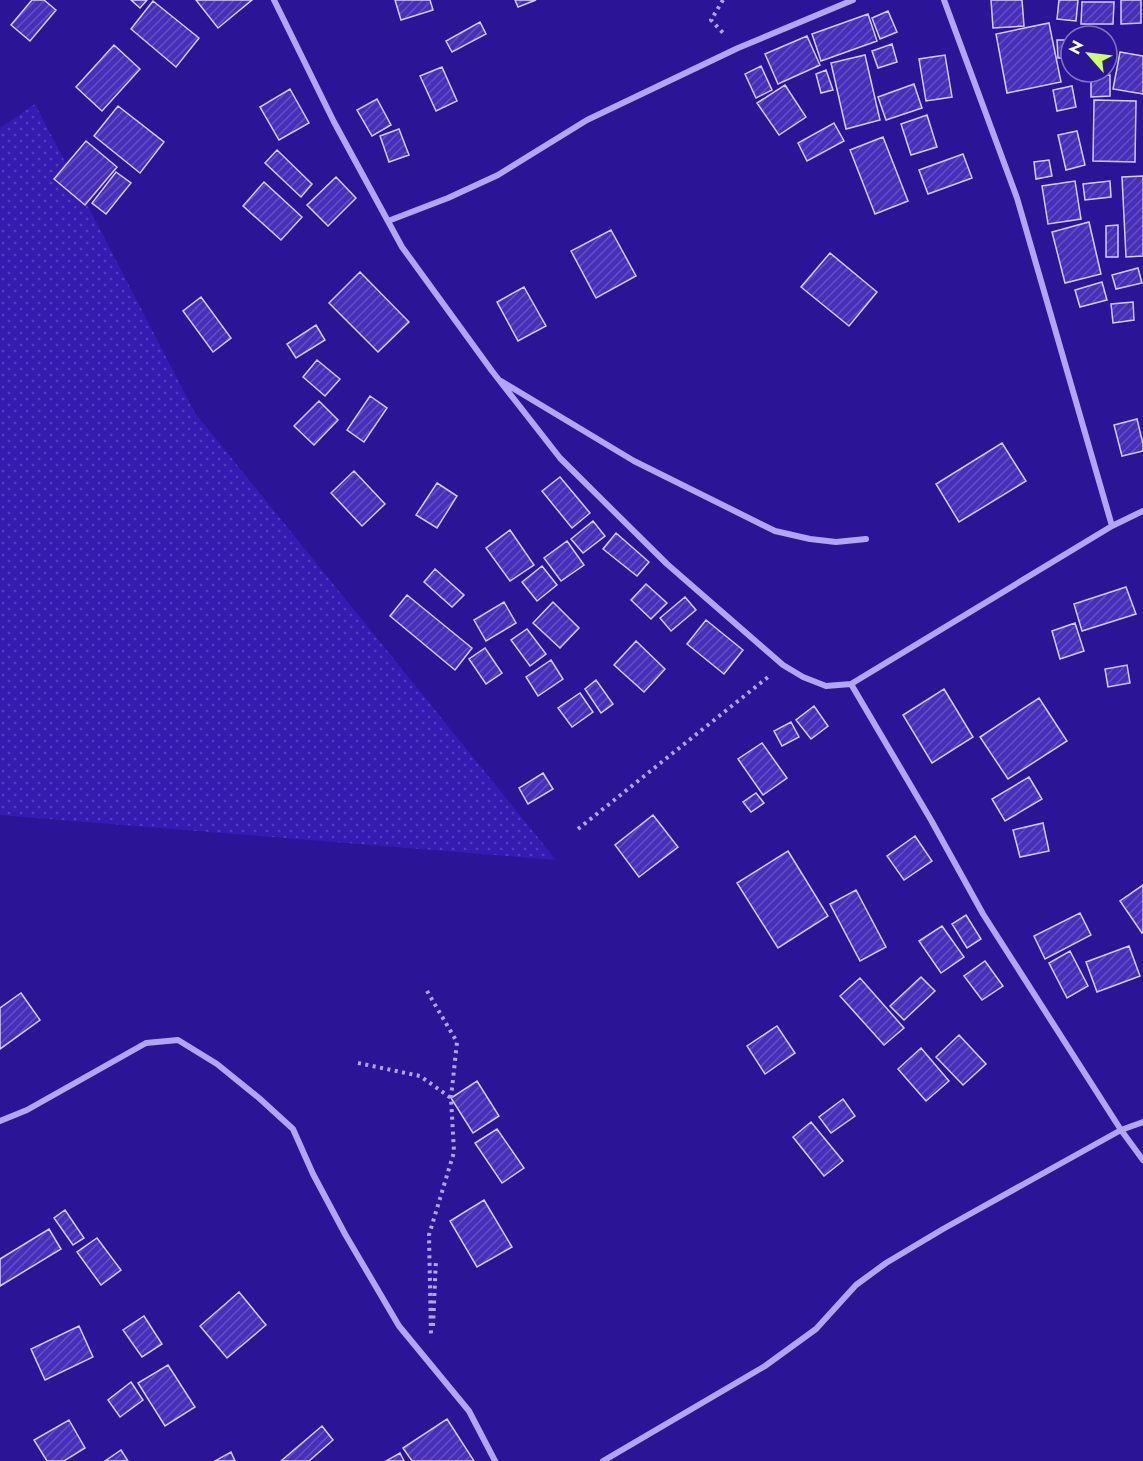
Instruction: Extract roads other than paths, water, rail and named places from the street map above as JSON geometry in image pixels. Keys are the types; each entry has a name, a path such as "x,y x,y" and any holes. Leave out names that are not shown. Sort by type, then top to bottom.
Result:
{"street":[{"path":"274,0 334,122 402,246 498,379 560,458 667,564 783,665 803,677 826,686 851,684 1112,526 1143,511"},
{"path":"388,220 448,198 498,175 587,120 738,48 853,0"},
{"path":"944,0 1017,198 1112,526"},
{"path":"498,379 634,461 775,531 836,542 866,539"},
{"path":"851,684 983,914 1121,1130 1143,1160"},
{"path":"0,1121 27,1110 146,1043 178,1040 217,1064 293,1129 313,1174 345,1234 399,1326 470,1411 495,1461"},
{"path":"603,1461 765,1366 816,1329 856,1285 886,1263 1121,1130 1143,1122"}]}
